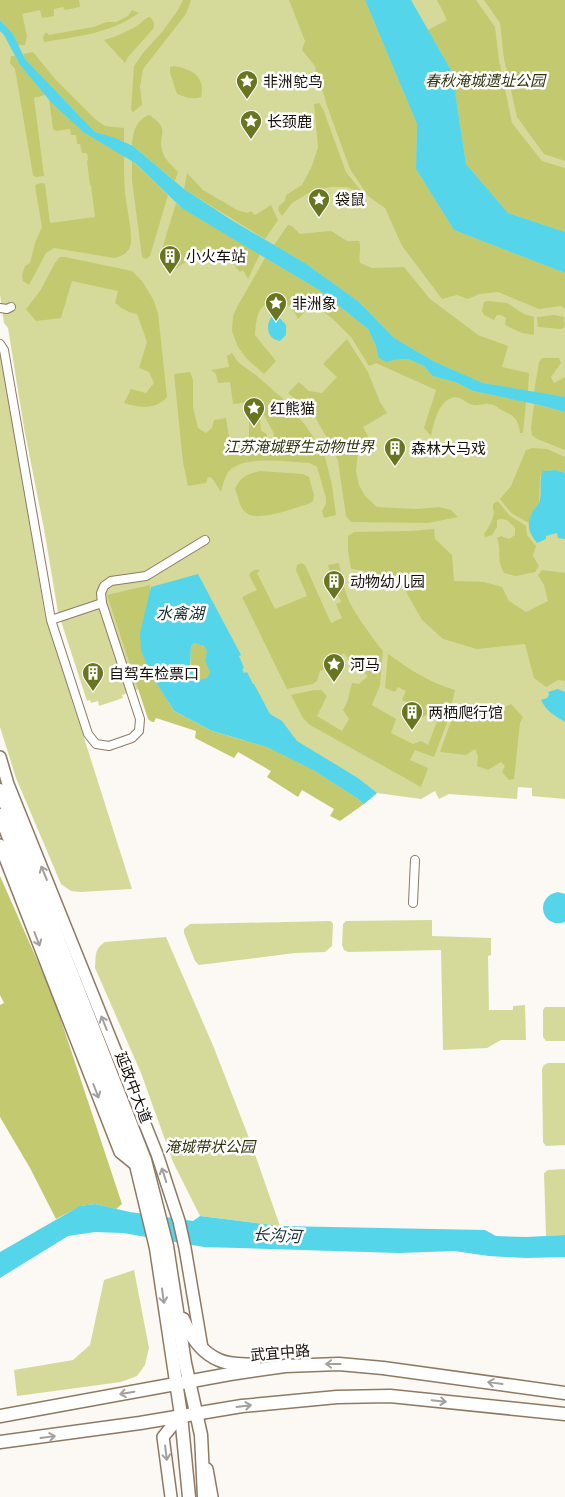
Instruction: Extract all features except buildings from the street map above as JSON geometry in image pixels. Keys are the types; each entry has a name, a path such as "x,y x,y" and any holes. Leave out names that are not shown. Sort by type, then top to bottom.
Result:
{"main road":[{"name":"延政中大道","path":"0,790 141,1163 177,1304 185,1363 201,1435 204,1497"},
{"name":"延政中大道","path":"0,815 141,1163"},
{"name":"延政中大道","path":"161,1247 189,1497"},
{"path":"177,1304 189,1333 202,1348 220,1361 285,1366"},
{"name":"武宜中路","path":"0,1416 285,1366 339,1364 374,1367 565,1393"},
{"path":"0,1442 120,1426 242,1406 337,1397 390,1396 565,1414"}],"street":[{"path":"0,308 7,309 11,307"},
{"path":"0,344 4,350 51,620 88,734 96,744 109,746 132,738 139,731 140,719 102,603 101,593 104,586 111,581 146,576 205,540"},
{"path":"51,620 102,603"},
{"path":"0,757 8,784 157,1154 179,1221 202,1348"},
{"path":"0,845 120,1152 141,1163"},
{"path":"413,903 415,860"},
{"path":"171,1497 164,1437 181,1416"},
{"path":"201,1435 212,1497"}],"green space":[{"name":"江苏淹城野生动物世界","path":"0,0 565,0 565,799 532,796 532,788 518,787 517,799 449,794 439,799 435,791 421,799 377,793 364,804 357,798 142,688 122,695 123,698 99,706 98,701 91,703 90,700 87,701 58,612 24,428 8,328 4,323 0,295"},
{"path":"0,0 79,0 80,7 65,10 63,7 54,9 54,16 42,18 40,10 22,14 27,36 25,45 18,45 13,34 0,20"},
{"path":"183,0 191,0 186,14 143,69 140,87 142,105 133,112 131,110 134,66 162,32"},
{"path":"289,0 365,0 417,124 416,169 454,230 565,273 565,309 561,306 539,309 498,292 479,294 468,299 457,295 442,299 402,246 385,208 368,196 350,169 318,81 315,66 302,50 305,41"},
{"name":"春秋淹城遗址公园","path":"437,0 476,0 495,27 499,60 512,123 542,161 565,168 565,232 508,213 466,164 452,72 428,30 447,20"},
{"path":"484,0 565,0 565,161 544,154 517,117 504,59 500,23"},
{"path":"132,10 139,13 105,30 44,42 43,37 46,32 49,35 93,27 107,22 116,22 128,16"},
{"path":"150,17 154,23 153,29 125,63 104,40 137,26"},
{"path":"33,52 55,79 95,119 105,126 124,128 124,142 95,132 25,59 23,54"},
{"path":"11,56 15,56 20,65 45,95 34,98 44,176 36,177 33,175 15,69 10,63"},
{"path":"170,67 186,69 196,75 201,84 201,97 192,98 177,94 170,73"},
{"path":"49,99 83,132 124,156 125,192 131,243 125,253 114,258 54,248 46,253 29,285 23,281 22,275 25,266 30,263 35,243 42,227 35,186 42,183 45,184 50,223 95,217 87,153 82,153 80,144 77,144 76,135 71,135 70,129 56,131 53,129"},
{"path":"319,103 323,109 346,172 363,193 347,187 331,187 312,191 292,203 282,216 278,210 279,206 285,201 286,195 302,185 312,166 318,147 314,104"},
{"path":"149,115 156,120 162,129 161,147 167,161 178,172 175,181 132,145 138,123"},
{"path":"132,161 168,195 150,256 146,259 142,257 132,180"},
{"path":"187,173 203,190 237,210 247,213 251,211 255,215 271,205 278,220 265,239 184,189"},
{"path":"176,203 260,254 248,279 243,270 240,272 226,257 213,251 208,251 205,261 186,262 175,269 170,269 172,260 160,256"},
{"path":"288,225 292,226 300,234 331,231 347,241 359,241 360,263 372,268 404,267 430,299 478,335 508,346 502,367 529,373 528,391 483,383 435,362 394,338 359,302 305,263 274,245"},
{"path":"60,257 132,271 142,281 153,299 158,313 167,397 163,401 147,407 124,403 131,389 146,393 154,383 149,372 139,368 147,342 137,314 125,310 115,303 118,291 72,281 61,318 36,321 26,309 40,291"},
{"path":"265,258 319,290 368,329 376,346 378,357 393,360 408,359 424,366 432,376 455,382 473,391 526,402 523,433 520,433 518,423 514,418 495,406 490,404 473,405 456,397 449,399 442,406 437,415 431,436 424,428 436,390 376,363 369,366 351,337 313,303 298,319 293,309 280,299 267,304 260,311 255,335 276,361 264,374 246,358 238,347 232,331 233,316 237,307"},
{"path":"484,302 507,303 524,314 534,317 534,335 522,333 505,325 506,318 501,315 497,315 494,320 484,315 482,311"},
{"path":"554,315 564,317 565,327 560,329 538,327 537,317"},
{"path":"347,339 368,372 380,402 387,413 363,427 368,436 358,453 356,471 359,485 365,496 377,507 418,509 439,507 451,510 458,517 428,523 351,522 346,516 338,461 315,417 288,393 299,382 309,391 322,393 337,377 323,364"},
{"path":"0,347 45,615 132,889 80,892 71,891 61,884 16,778 0,727"},
{"path":"232,353 238,362 282,398 306,426 324,453 332,485 336,515 324,518 322,511 326,504 326,498 317,467 310,463 246,462 237,465 228,472 221,492 212,478 208,477 206,483 188,486 183,462 174,374 190,372 193,380 193,407 198,428 206,433 212,428 214,420 226,418 231,450 247,448 256,452 266,452 273,446 274,434 262,411 251,402 233,404 230,382 218,383 216,374 211,370 229,367 227,356"},
{"path":"542,358 559,358 561,363 551,377 554,383 565,377 565,397 534,392 539,362"},
{"path":"534,404 565,412 565,450 537,439 532,435"},
{"path":"248,409 254,409 260,417 261,431 267,434 266,442 260,447 249,441 249,421 246,413"},
{"path":"532,448 547,449 565,457 565,473 555,470 544,471 540,477 539,503 532,512 529,523 511,513 500,499 511,486 526,450"},
{"path":"260,471 303,474 309,477 314,495 313,501 265,516 249,515 242,509 235,489 245,476"},
{"path":"498,501 509,515 526,526 527,535 536,546 533,556 539,566 535,572 516,576 504,573 500,563 497,538 501,536 509,539 515,535 515,528 509,522 502,519 497,520 497,527 492,535 485,537 484,534 490,526 493,517 493,504"},
{"path":"434,529 435,539 452,555 454,581 484,582 502,587 509,601 526,612 548,601 544,585 538,575 542,570 565,573 565,681 558,680 546,687 534,678 525,644 477,649 443,639 422,620 405,590 392,580 371,588 366,582 365,571 351,569 348,536 354,532"},
{"path":"301,563 305,565 331,623 342,618 336,604 341,602 328,573 330,572 328,565 339,563 345,590 351,605 383,651 380,685 372,705 396,719 391,733 413,744 421,741 428,745 439,716 448,720 434,757 415,750 410,760 428,768 421,787 310,725 303,718 291,695 321,690 327,696 317,716 342,731 349,719 343,710 348,700 352,683 359,684 368,676 359,669 354,668 344,653 328,668 320,671 317,681 313,684 287,689 242,597 257,590 249,575 252,571 257,570 260,570 257,573 275,609 307,596 296,570 297,565"},
{"path":"150,585 152,676 174,711 212,731 267,747 313,770 364,804 340,821 330,816 334,809 302,790 298,797 267,777 271,771 238,752 234,758 195,738 196,731 156,718 154,722 148,719 107,595"},
{"path":"194,643 204,646 207,651 205,660 210,673 207,678 198,680 193,672 191,646"},
{"path":"388,654 428,679 455,690 451,707 442,705 420,719 413,716 416,706 402,700 406,691 398,687 395,692 385,688"},
{"path":"511,704 523,717 520,723 514,779 509,780 502,772 505,766 501,762 488,770 477,766 478,756 475,749 466,755 440,752 454,713 464,705 502,708"},
{"path":"0,876 53,996 122,1204 116,1209 95,1204 81,1206 56,1219 30,1168 0,1117 0,1005 4,1003 0,995"},
{"path":"432,920 432,936 491,938 491,955 488,956 489,1010 513,1010 513,1006 525,1005 526,1040 501,1040 487,1048 443,1050 441,950 348,952 344,950 342,945 343,924 346,921"},
{"path":"331,921 333,924 332,946 325,952 295,953 199,965 195,961 184,933 184,929 190,924"},
{"name":"淹城带状公园","path":"166,937 214,1048 251,1143 280,1226 200,1216 173,1162 141,1073 95,968 97,950 105,942"},
{"path":"545,1007 565,1007 565,1041 546,1041 543,1037 543,1010"},
{"path":"548,1063 565,1063 565,1145 546,1146 543,1142 542,1069"},
{"path":"565,1169 565,1235 546,1236 544,1173 548,1170"},
{"path":"134,1270 149,1348 145,1365 137,1376 121,1382 17,1396 14,1370 73,1360 90,1345 104,1280"}],"water":[{"path":"365,0 411,0 452,72 466,164 508,213 565,232 565,273 454,230 416,169 417,124"},
{"path":"0,20 13,34 25,59 95,132 133,146 184,189 233,221 305,263 359,302 394,338 435,362 483,383 565,397 565,412 473,391 455,382 432,376 424,366 408,359 386,362 378,357 376,346 368,329 319,290 183,209 135,163 83,132 50,101 20,65 0,31"},
{"path":"272,316 279,317 286,325 286,335 280,341 272,338 268,332 268,324"},
{"path":"555,470 565,473 565,539 558,538 557,533 546,536 546,539 537,543 530,532 529,522 539,503 543,471"},
{"name":"水禽湖","path":"198,574 241,655 239,656 244,673 247,672 270,714 282,721 297,741 358,778 377,793 364,804 313,770 267,747 212,731 174,711 152,676 141,651 140,633 151,587","holes":["194,643 204,646 207,651 205,660 210,673 207,678 198,680 190,666 191,646"]},
{"path":"558,689 565,692 565,722 548,710 541,700 547,698 548,692"},
{"path":"558,892 565,894 565,922 557,923 546,917 543,906 545,900 550,895"},
{"name":"长沟河","path":"95,1204 130,1212 193,1221 200,1216 280,1226 485,1230 496,1236 526,1237 565,1235 565,1257 526,1258 489,1256 454,1251 399,1253 204,1247 123,1233 95,1232 68,1236 0,1278 0,1252 80,1206"}],"place":[{"name":"非洲鸵鸟","path":"247,100"},
{"name":"长颈鹿","path":"251,140"},
{"name":"袋鼠","path":"319,218"},
{"name":"小火车站","path":"170,275"},
{"name":"非洲象","path":"276,322"},
{"name":"红熊猫","path":"254,427"},
{"name":"森林大马戏","path":"395,467"},
{"name":"动物幼儿园","path":"334,600"},
{"name":"河马","path":"334,683"},
{"name":"自驾车检票口","path":"93,692"},
{"name":"两栖爬行馆","path":"412,731"}]}
